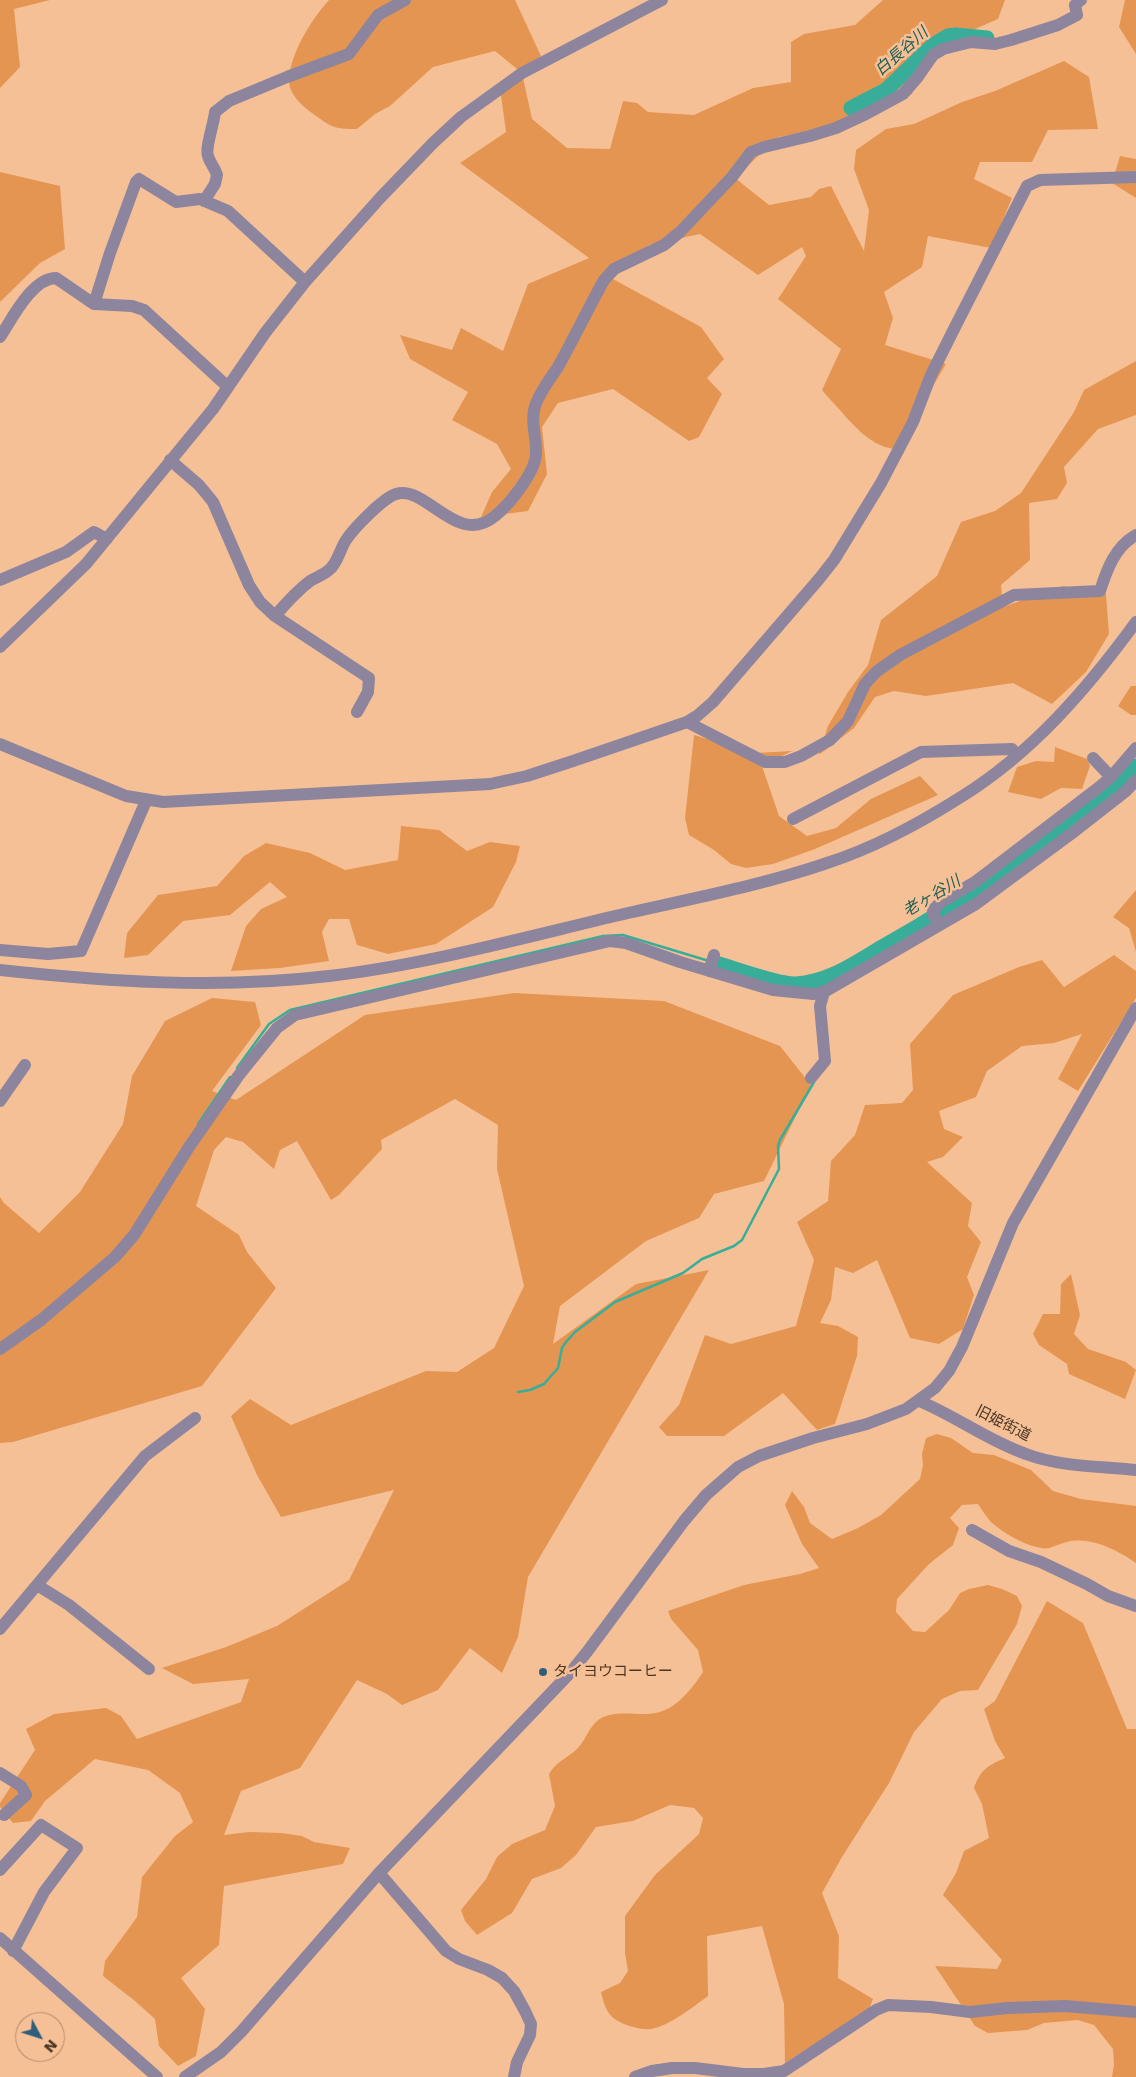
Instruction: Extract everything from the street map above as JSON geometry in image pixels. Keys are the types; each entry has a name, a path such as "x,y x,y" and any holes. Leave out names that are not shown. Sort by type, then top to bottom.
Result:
{"street":[{"path":"204,201 215,184 217,174 207,155 215,112 229,101 349,54 378,14 405,0"},
{"path":"0,647 86,564 212,410 265,333 305,282 380,198 461,117 522,73 662,0"},
{"path":"276,616 305,585 329,570 346,540 364,520 395,494 405,493 414,496 448,517 470,525 485,523 495,516 518,492 534,464 536,454 532,416 537,399 558,365 604,280 614,269 664,245 680,232 732,177 751,152 836,128 903,94 917,78 933,54 971,42 996,44 1058,25 1077,15 1075,5 1081,0"},
{"path":"0,744 126,796 146,800 171,801 490,784 528,776 687,722 698,716 713,702 834,560 895,458 913,422 931,375 1027,186 1040,180 1136,177"},
{"path":"94,304 110,253 136,182 139,179 176,202 200,199 228,211 305,282"},
{"path":"0,337 30,292 50,278 56,278 94,304 132,306 144,310 228,387"},
{"path":"170,460 199,485 213,502 249,585 260,602 276,616 369,678 368,692 357,712"},
{"path":"0,580 66,552 94,532 107,539"},
{"path":"687,722 765,762 785,762 801,756 830,740 841,730 855,710 865,684 876,672 900,655 1014,595 1100,591 1113,557 1126,540 1136,535"},
{"path":"0,1349 41,1320 115,1257 134,1234 189,1147 239,1075 276,1028 287,1020 295,1015 828,863 894,835 962,796 1017,755 1066,710 1105,664 1136,622"},
{"path":"939,924 933,914 941,902 975,882 1111,777 1136,748"},
{"path":"793,818 921,752 1012,749 1017,755"},
{"path":"1093,758 1111,777"},
{"path":"0,970 89,980 149,983 235,982 327,976 610,941 626,943 708,971 773,990 819,993 976,904 1056,846 1126,791 1136,780"},
{"path":"0,950 48,954 81,951 146,800"},
{"path":"708,971 714,955"},
{"path":"812,1078 825,1061 819,993"},
{"path":"185,2077 221,2052 241,2032 379,1873 570,1673 588,1652 684,1521 721,1481 738,1467 759,1456 813,1438 867,1424 906,1409 935,1388 949,1371 962,1347 1013,1223 1134,1015"},
{"path":"0,1101 25,1066"},
{"name":"旧姫街道","path":"919,1401 958,1419 999,1443 1028,1455 1050,1461 1136,1470"},
{"path":"0,1629 145,1456 195,1418"},
{"path":"972,1530 1010,1550 1041,1562 1087,1584 1108,1596 1136,1606"},
{"path":"37,1585 70,1605 149,1670"},
{"path":"0,1773 21,1786 26,1796 4,1815"},
{"path":"0,1870 41,1825 77,1848 44,1892 13,1951"},
{"path":"379,1873 446,1951 459,1959 502,1978 514,1991 531,2024 530,2035 517,2062 514,2077"},
{"path":"0,1938 157,2077"},
{"path":"634,2077 652,2071 672,2068 695,2068 743,2074 764,2074 784,2071 876,2010 888,2005 932,2007 970,2012 1007,2008 1065,2006 1102,2011 1136,2012"}],"shaded area":[{"path":"0,0 50,0 14,9 20,67 0,88"},
{"path":"329,0 515,0 541,56 522,73 495,51 433,67 390,106 375,114 357,129 337,128 304,106 293,94 289,84 291,69 298,47 315,17"},
{"path":"883,0 1005,0 998,19 975,29 927,58 912,94 882,109 829,129 778,137 735,178 769,205 811,197 819,189 831,186 864,251 869,210 854,169 856,150 886,129 914,124 962,102 995,91 1064,61 1089,77 1098,129 1048,130 1032,162 980,162 974,179 1012,198 991,248 928,236 922,267 884,292 893,318 885,345 946,364 896,449 875,443 857,429 822,390 841,349 778,299 806,256 802,247 758,275 700,234 649,245 613,279 701,327 724,359 707,378 722,394 699,437 689,441 613,389 558,403 542,427 547,474 528,511 481,517 492,492 511,469 497,444 452,420 468,392 410,359 400,335 452,350 461,328 503,351 528,284 589,258 460,163 506,132 500,88 522,73 532,119 567,148 610,149 623,101 637,103 648,112 694,115 753,88 791,82 791,42 804,34 855,25"},
{"path":"1125,0 1136,0 1136,54 1119,27"},
{"path":"1120,156 1136,159 1136,198 1112,183"},
{"path":"0,172 60,186 65,249 40,263 0,302"},
{"path":"1136,361 1136,415 1098,429 1064,467 1067,483 1057,499 1029,503 1030,560 1001,585 1003,607 1063,586 1106,594 1109,634 1086,672 1052,704 1013,683 926,696 894,691 875,697 854,728 819,755 828,726 848,692 868,665 881,620 937,576 961,522 995,511 1021,493 1074,412 1084,390"},
{"path":"1131,686 1136,686 1136,715 1131,715 1118,706"},
{"path":"694,735 755,753 792,751 762,766 779,816 807,836 836,828 871,799 920,776 938,795 815,849 773,864 746,868 731,864 714,850 689,835 685,818"},
{"path":"1055,747 1087,759 1090,766 1082,789 1061,788 1041,799 1008,792 1017,767 1036,761 1054,762"},
{"path":"401,826 439,830 467,851 490,842 520,846 516,862 493,907 436,944 388,954 357,945 349,919 329,919 322,932 329,961 280,968 231,971 246,926 261,909 287,897 270,882 230,915 183,921 148,955 124,958 127,933 158,895 217,886 244,856 266,843 310,853 345,870 398,860"},
{"path":"1136,890 1136,952 1129,928 1113,917"},
{"path":"1114,955 1136,971 1136,998 1078,1091 1058,1079 1082,1034 1054,1043 1022,1046 987,1071 976,1097 939,1111 944,1129 963,1137 943,1157 927,1162 972,1203 968,1226 981,1242 967,1277 974,1295 963,1329 939,1344 910,1338 877,1260 853,1273 835,1267 831,1300 820,1323 838,1326 858,1337 857,1356 835,1424 817,1430 783,1393 724,1436 667,1436 659,1427 679,1405 705,1335 731,1344 796,1326 814,1260 797,1222 828,1201 831,1161 855,1135 865,1105 902,1103 913,1090 910,1044 953,995 1019,967 1042,960 1064,987"},
{"path":"514,993 664,1001 780,1046 811,1085 764,1181 714,1194 699,1218 646,1241 560,1306 553,1344 636,1284 709,1270 528,1577 518,1637 502,1673 470,1648 438,1690 402,1705 387,1694 357,1680 300,1768 241,1791 224,1835 249,1832 281,1833 302,1836 314,1842 350,1848 343,1864 224,1886 219,1945 181,1978 205,2009 196,2056 178,2066 159,2046 155,2019 103,1976 105,1961 137,1917 142,1877 175,1836 193,1822 180,1793 148,1770 95,1759 45,1801 31,1821 13,1823 0,1807 0,1803 35,1750 26,1729 54,1714 106,1708 121,1716 137,1739 241,1702 249,1679 193,1684 162,1668 226,1647 277,1626 349,1580 394,1490 281,1517 257,1475 231,1416 250,1399 291,1425 426,1371 457,1372 494,1348 524,1286 497,1169 498,1125 455,1099 381,1140 382,1149 339,1195 331,1200 297,1141 280,1150 274,1169 243,1142 226,1137 214,1150 196,1206 239,1235 247,1252 276,1288 202,1386 13,1442 0,1443 0,1197 4,1203 39,1233 80,1192 123,1124 132,1076 165,1021 212,998 255,1002 261,1025 212,1091 236,1100 365,1015"},
{"path":"1071,1274 1080,1315 1074,1334 1088,1349 1126,1362 1136,1370 1125,1399 1069,1374 1067,1364 1039,1345 1033,1334 1043,1314 1060,1314 1061,1284"},
{"path":"937,1434 951,1438 973,1453 994,1455 1031,1470 1053,1491 1081,1499 1136,1506 1136,1563 1103,1545 1085,1541 1067,1542 1051,1548 1035,1547 1021,1542 992,1523 978,1504 962,1505 950,1518 959,1528 953,1545 929,1564 897,1599 896,1612 913,1631 925,1632 949,1610 960,1593 969,1589 988,1585 1002,1589 1017,1596 1022,1606 1017,1624 978,1690 960,1691 942,1699 914,1732 889,1783 842,1857 822,1893 839,1936 838,1978 873,1999 869,2009 785,2063 784,2004 762,1926 707,1936 708,1996 673,2020 658,2027 644,2029 624,2024 611,2015 606,2008 601,1992 620,1983 628,1971 625,1953 625,1916 655,1875 699,1834 703,1818 694,1808 670,1805 633,1821 596,1827 576,1855 561,1868 532,1879 512,1913 477,1935 465,1921 461,1910 486,1879 497,1857 512,1844 545,1830 555,1806 549,1774 558,1763 581,1745 593,1726 601,1718 615,1714 644,1714 663,1711 686,1695 703,1672 698,1650 671,1619 668,1611 744,1585 800,1574 819,1568 802,1544 785,1505 792,1491 804,1507 810,1523 832,1539 858,1528 881,1515 920,1479 923,1465 922,1454 926,1438"},
{"path":"1047,1601 1083,1623 1127,1729 1136,1729 1136,2077 1112,2077 1114,2064 1113,2049 1094,2025 1078,2020 1044,2023 1027,2030 988,2033 975,2026 935,1966 997,1969 1002,1960 943,1895 956,1873 964,1851 989,1838 982,1804 974,1788 979,1776 985,1769 1005,1758 995,1741 984,1709 995,1701"}],"waterway":[{"name":"白長谷川","path":"851,108 886,90 933,45 948,36 987,38"},
{"name":"老ヶ谷川","path":"719,964 789,984 820,980 831,976 982,886 1076,816 1136,766"},
{"path":"237,1068 269,1024 290,1010 603,936 623,935 709,961"},
{"name":"老ヶ谷川","path":"816,982 817,988"},
{"path":"198,1124 230,1077"},
{"path":"518,1392 530,1390 544,1384 558,1368 562,1348 566,1342 575,1332 615,1302 683,1273 702,1259 734,1246 742,1240 779,1169 778,1146 780,1140 814,1082"}],"place":[{"name":"タイヨウコーヒー","path":"543,1672"}]}
